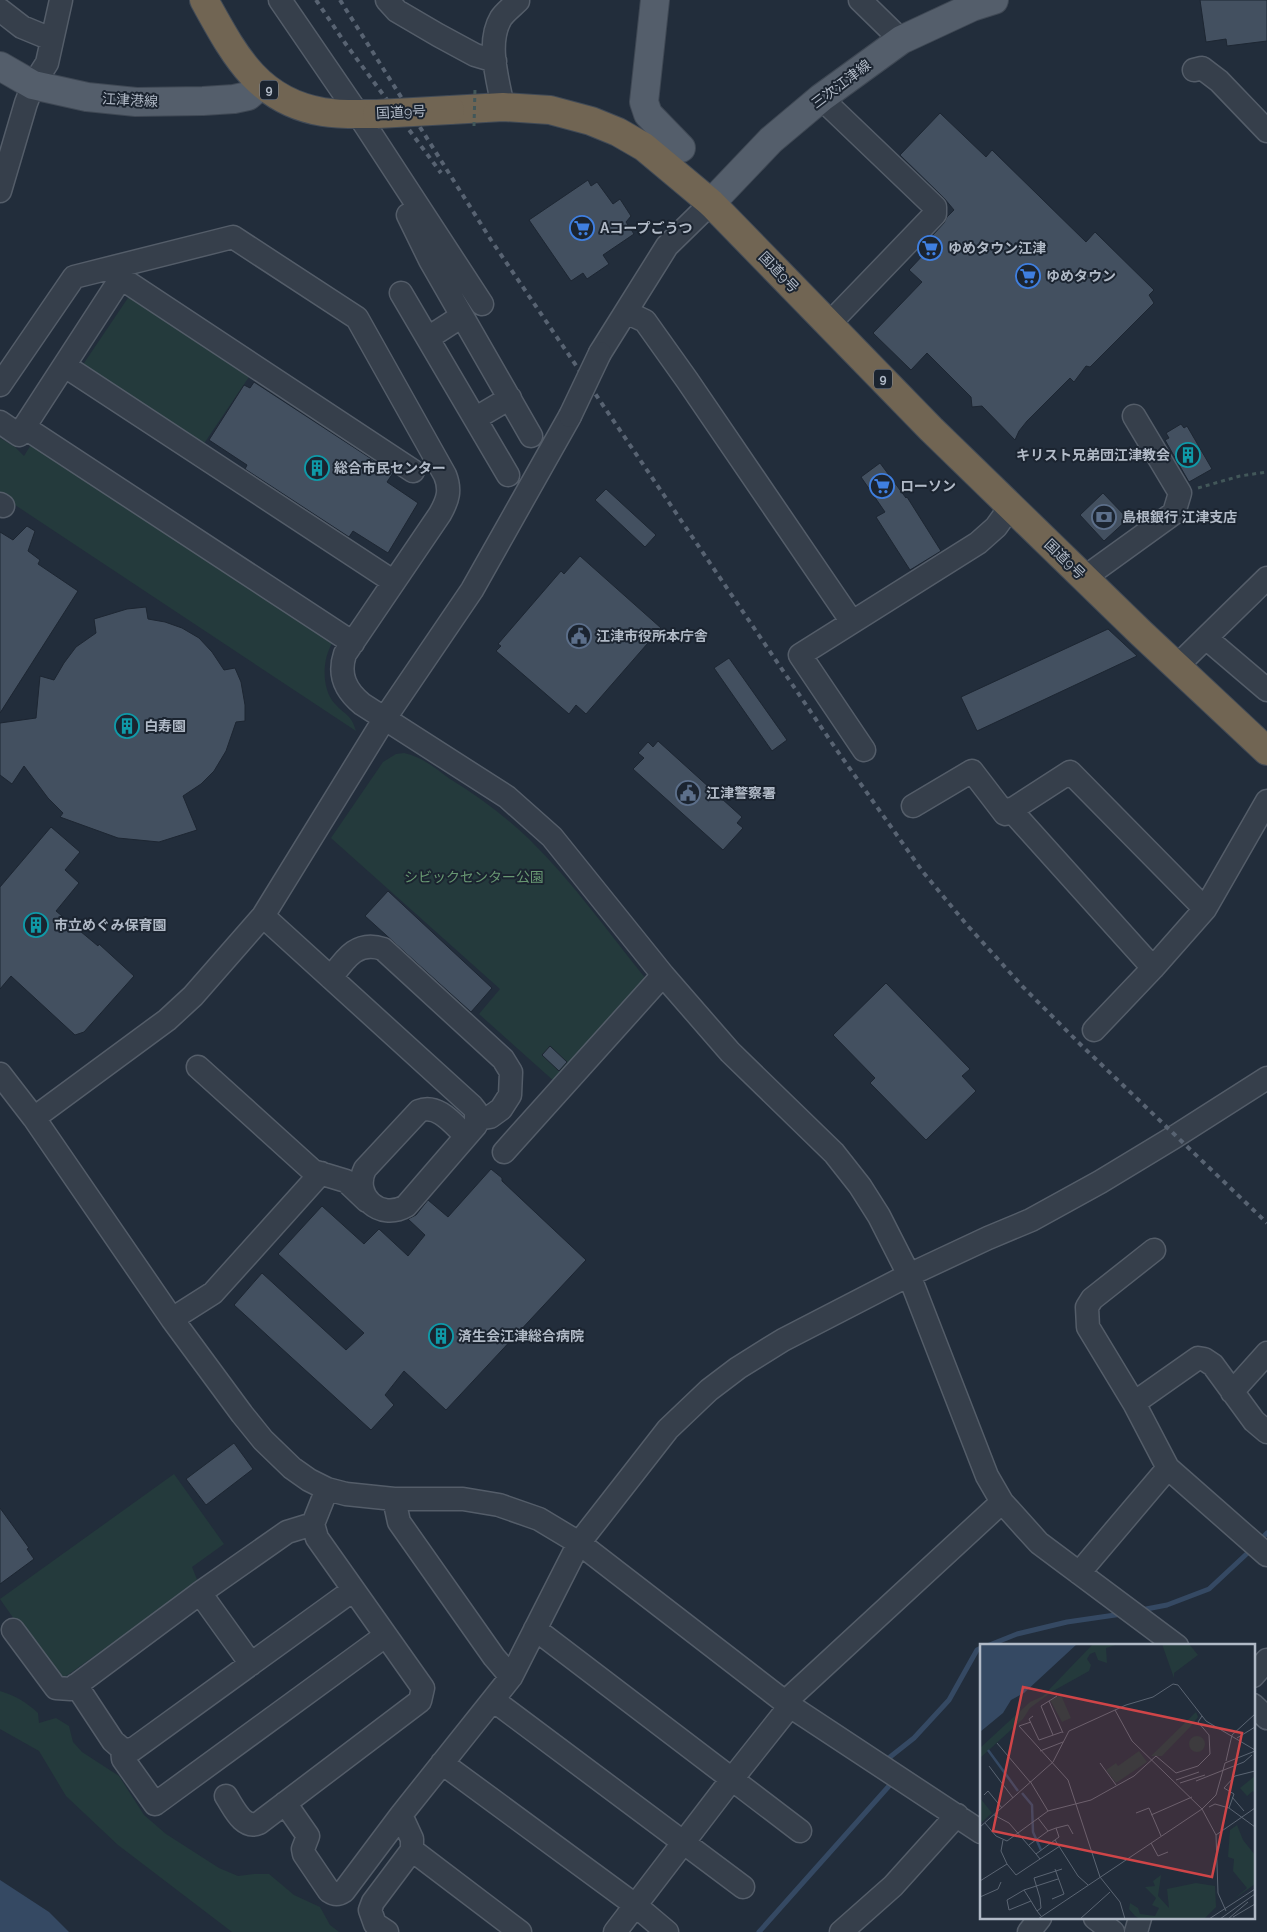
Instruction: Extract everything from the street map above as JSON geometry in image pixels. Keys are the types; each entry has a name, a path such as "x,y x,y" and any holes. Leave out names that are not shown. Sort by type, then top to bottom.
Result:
{"highway":[{"name":"国道9号","path":"204,0 222,33 245,68 261,85 281,98 309,109 325,112 367,114 503,107 559,112 591,121 618,132 644,147 711,203 931,429 1084,578 1267,751"}],"main road":[{"path":"655,0 644,102 648,114 681,148"},
{"name":"三次江津線","path":"711,203 771,140 821,98 900,40 972,7 994,0"},
{"name":"江津港線","path":"0,66 33,86 87,97 136,102 234,99 248,96 261,85"}],"street":[{"path":"0,191 26,103 33,86 47,62 61,0"},
{"path":"280,0 367,114 407,192 482,304"},
{"path":"387,0 398,11 475,55 495,60"},
{"path":"503,107 495,60 494,36 501,17 523,0"},
{"path":"860,0 900,40"},
{"path":"0,10 22,27 51,39"},
{"path":"1194,70 1202,68 1219,81 1267,131"},
{"path":"821,98 935,207 936,211 829,324"},
{"path":"407,192 406,210 430,260 531,436"},
{"path":"34,1118 167,1020 193,996 263,916 386,718 472,590 570,416 600,353 667,246 711,203"},
{"path":"0,385 74,277 233,237 358,318 448,483 447,502 343,662 342,674 346,686 356,700 507,796 552,836 663,975 730,1052 834,1153 860,1186 879,1216 909,1274 987,1476 1002,1502 1039,1543 1174,1644"},
{"path":"0,422 19,435 121,278 413,471"},
{"path":"401,293 508,474"},
{"path":"626,312 645,321 852,622"},
{"path":"428,338 462,316"},
{"path":"65,366 394,582"},
{"path":"476,418 510,398"},
{"path":"1084,578 1174,513 1180,493 1134,416"},
{"path":"24,427 353,644"},
{"path":"864,750 800,655 978,543 996,527 1011,506"},
{"path":"1177,666 1267,578"},
{"path":"1206,638 1267,690"},
{"path":"913,806 972,771 1005,814 1070,772 1204,909"},
{"path":"1094,1030 1153,968 1204,909 1267,801"},
{"path":"1010,809 1153,968"},
{"path":"263,916 472,1106 472,1128"},
{"path":"331,978 344,960 354,952 363,947 372,946 383,949 503,1059 511,1072 510,1095 501,1109 472,1128 406,1206 401,1209 385,1211 373,1206 346,1181 313,1171 201,1064 319,1164 334,1171 346,1173 365,1169"},
{"path":"504,1152 663,975"},
{"path":"0,1074 34,1118 172,1318 263,1440 292,1468 309,1480 327,1489 346,1494 394,1498 463,1499 499,1505 539,1519 579,1543 788,1704 980,1831"},
{"path":"285,1803 308,1836 303,1849 304,1854 329,1891 339,1894 344,1891 401,1815 511,1677 579,1543 668,1429 708,1390 738,1368 783,1340 909,1274 1032,1220 1176,1136 1267,1078"},
{"path":"368,1202 364,1195 362,1181 365,1169 415,1114 424,1109 434,1109 472,1128"},
{"path":"172,1318 213,1293 320,1173"},
{"path":"1154,1250 1092,1299 1086,1307 1088,1327 1134,1403 1168,1468 1267,1555"},
{"path":"1232,1392 1267,1353"},
{"path":"1134,1403 1198,1358 1204,1359 1212,1365 1254,1421 1267,1432"},
{"path":"1079,1573 1168,1468"},
{"path":"226,1796 244,1822 251,1825 259,1823 420,1701 423,1688 317,1538 313,1524 327,1489"},
{"path":"394,1498 399,1522 511,1677"},
{"path":"615,1932 788,1704 1002,1502"},
{"path":"13,1630 56,1688 71,1689 200,1593 287,1532 313,1524"},
{"path":"76,1686 113,1741 122,1749 137,1748 353,1590"},
{"path":"200,1593 251,1664"},
{"path":"535,1629 800,1831"},
{"path":"122,1749 123,1759 155,1804 385,1636"},
{"path":"1254,1675 1267,1660"},
{"path":"493,1700 744,1887"},
{"path":"1254,1706 1267,1718"},
{"path":"442,1763 635,1905 667,1932"},
{"path":"387,1932 375,1924 370,1910 373,1902 412,1850 412,1839 409,1829 401,1815"},
{"path":"841,1932 893,1886 957,1815"},
{"path":"412,1850 520,1932"},
{"path":"1029,1932 1038,1920"}],"path":[{"path":"474,126 475,89"},
{"path":"1180,493 1240,476 1267,472"}],"green space":[{"path":"134,289 253,371 201,448 82,366"},
{"path":"0,438 15,447 24,456 32,443 333,642 325,665 327,690 330,698 350,718 356,731 0,495"},
{"name":"シビックセンター公園","path":"404,753 422,760 471,792 501,814 529,839 575,889 646,979 555,1082 479,1014 500,989 331,838 383,762 396,754"},
{"path":"174,1474 224,1544 192,1567 198,1582 65,1677 53,1675 0,1599"},
{"path":"0,1691 16,1697 34,1709 38,1713 39,1723 56,1718 69,1726 73,1742 82,1752 119,1776 144,1815 166,1834 219,1868 238,1876 269,1874 294,1895 320,1907 330,1925 339,1932 232,1932 118,1845 66,1796 39,1751 0,1729"}],"water":[{"path":"0,1880 49,1912 69,1932 0,1932"}],"building":[{"path":"1200,0 1267,0 1267,41 1227,46 1226,39 1206,42"},
{"name":"ゆめタウン","path":"940,113 986,157 992,150 1086,242 1095,232 1154,290 1149,295 1154,303 1090,367 1086,366 1074,382 1070,378 1027,421 1015,440 982,406 972,407 971,397 927,353 911,370 873,333 922,282 909,270 925,253 920,249 954,210 900,155"},
{"name":"Aコープごうつ","path":"588,180 591,186 597,182 613,204 620,199 631,216 626,222 634,234 603,255 609,264 587,279 583,273 571,281 529,220"},
{"name":"総合市民センター","path":"254,382 393,473 387,482 418,503 388,553 353,531 349,537 245,469 247,465 209,440 244,385 250,388"},
{"name":"キリスト兄弟団江津教会","path":"1181,424 1184,428 1187,426 1212,469 1189,482 1165,440 1169,438 1166,433"},
{"path":"880,463 907,497 941,551 910,570 876,517 885,512 861,477"},
{"path":"606,489 656,535 645,547 595,500"},
{"name":"島根銀行 江津支店","path":"1103,493 1128,519 1104,541 1080,515"},
{"path":"27,526 35,531 28,551 40,560 38,564 78,591 0,713 0,532 13,540"},
{"name":"江津市役所本庁舎","path":"580,556 661,628 586,714 576,705 569,714 496,651 501,646 498,644 561,571 564,574"},
{"name":"白寿園","path":"146,607 148,619 182,628 199,638 212,652 224,670 235,668 241,682 245,705 245,721 236,722 226,751 214,771 201,784 183,796 197,830 159,842 118,838 60,817 63,813 48,798 24,766 12,784 0,775 0,723 36,718 40,676 54,680 76,647 96,633 94,619 127,609"},
{"path":"1108,629 1137,656 977,731 961,697"},
{"path":"729,658 787,740 772,751 714,668"},
{"name":"江津警察署","path":"658,741 742,817 737,823 743,828 723,850 633,769 644,758 638,753 648,742 653,747"},
{"name":"市立めぐみ保育園","path":"51,827 80,852 65,870 79,883 56,911 98,946 99,944 134,976 84,1032 75,1035 11,976 0,989 0,887"},
{"path":"388,891 492,988 471,1012 365,916"},
{"path":"886,983 970,1069 962,1076 976,1091 926,1140 870,1083 875,1078 833,1035"},
{"path":"550,1046 567,1062 559,1071 542,1055"},
{"name":"済生会江津総合病院","path":"491,1169 586,1260 446,1410 404,1371 385,1395 394,1405 371,1430 234,1305 262,1273 346,1350 364,1333 278,1254 322,1206 364,1244 379,1229 408,1256 425,1235 408,1219 416,1215 428,1200 448,1217"},
{"path":"234,1443 253,1469 206,1505 186,1479"},
{"path":"0,1508 29,1548 27,1549 34,1559 0,1584"}],"waterway":[{"path":"1260,1540 1267,1533"},
{"path":"1141,1610 1167,1605 1209,1589 1253,1548"},
{"path":"992,1644 1017,1634 1067,1622 1122,1614"},
{"path":"890,1760 890,1757 914,1738 949,1700 977,1650 980,1648"},
{"path":"759,1932 889,1786"}],"railway":[{"path":"316,0 345,43 441,173"},
{"path":"340,0 491,240 836,749 923,872 967,925 1023,987 1267,1223"}],"place":[{"name":"Aコープごうつ","path":"582,228"},
{"name":"ゆめタウン江津","path":"930,248"},
{"name":"ゆめタウン","path":"1028,276"},
{"name":"キリスト兄弟団江津教会","path":"1188,455"},
{"name":"総合市民センター","path":"317,468"},
{"name":"ローソン","path":"882,486"},
{"name":"島根銀行 江津支店","path":"1104,517"},
{"name":"江津市役所本庁舎","path":"579,636"},
{"name":"白寿園","path":"127,726"},
{"name":"江津警察署","path":"688,793"},
{"name":"市立めぐみ保育園","path":"36,925"},
{"name":"済生会江津総合病院","path":"441,1336"}]}
